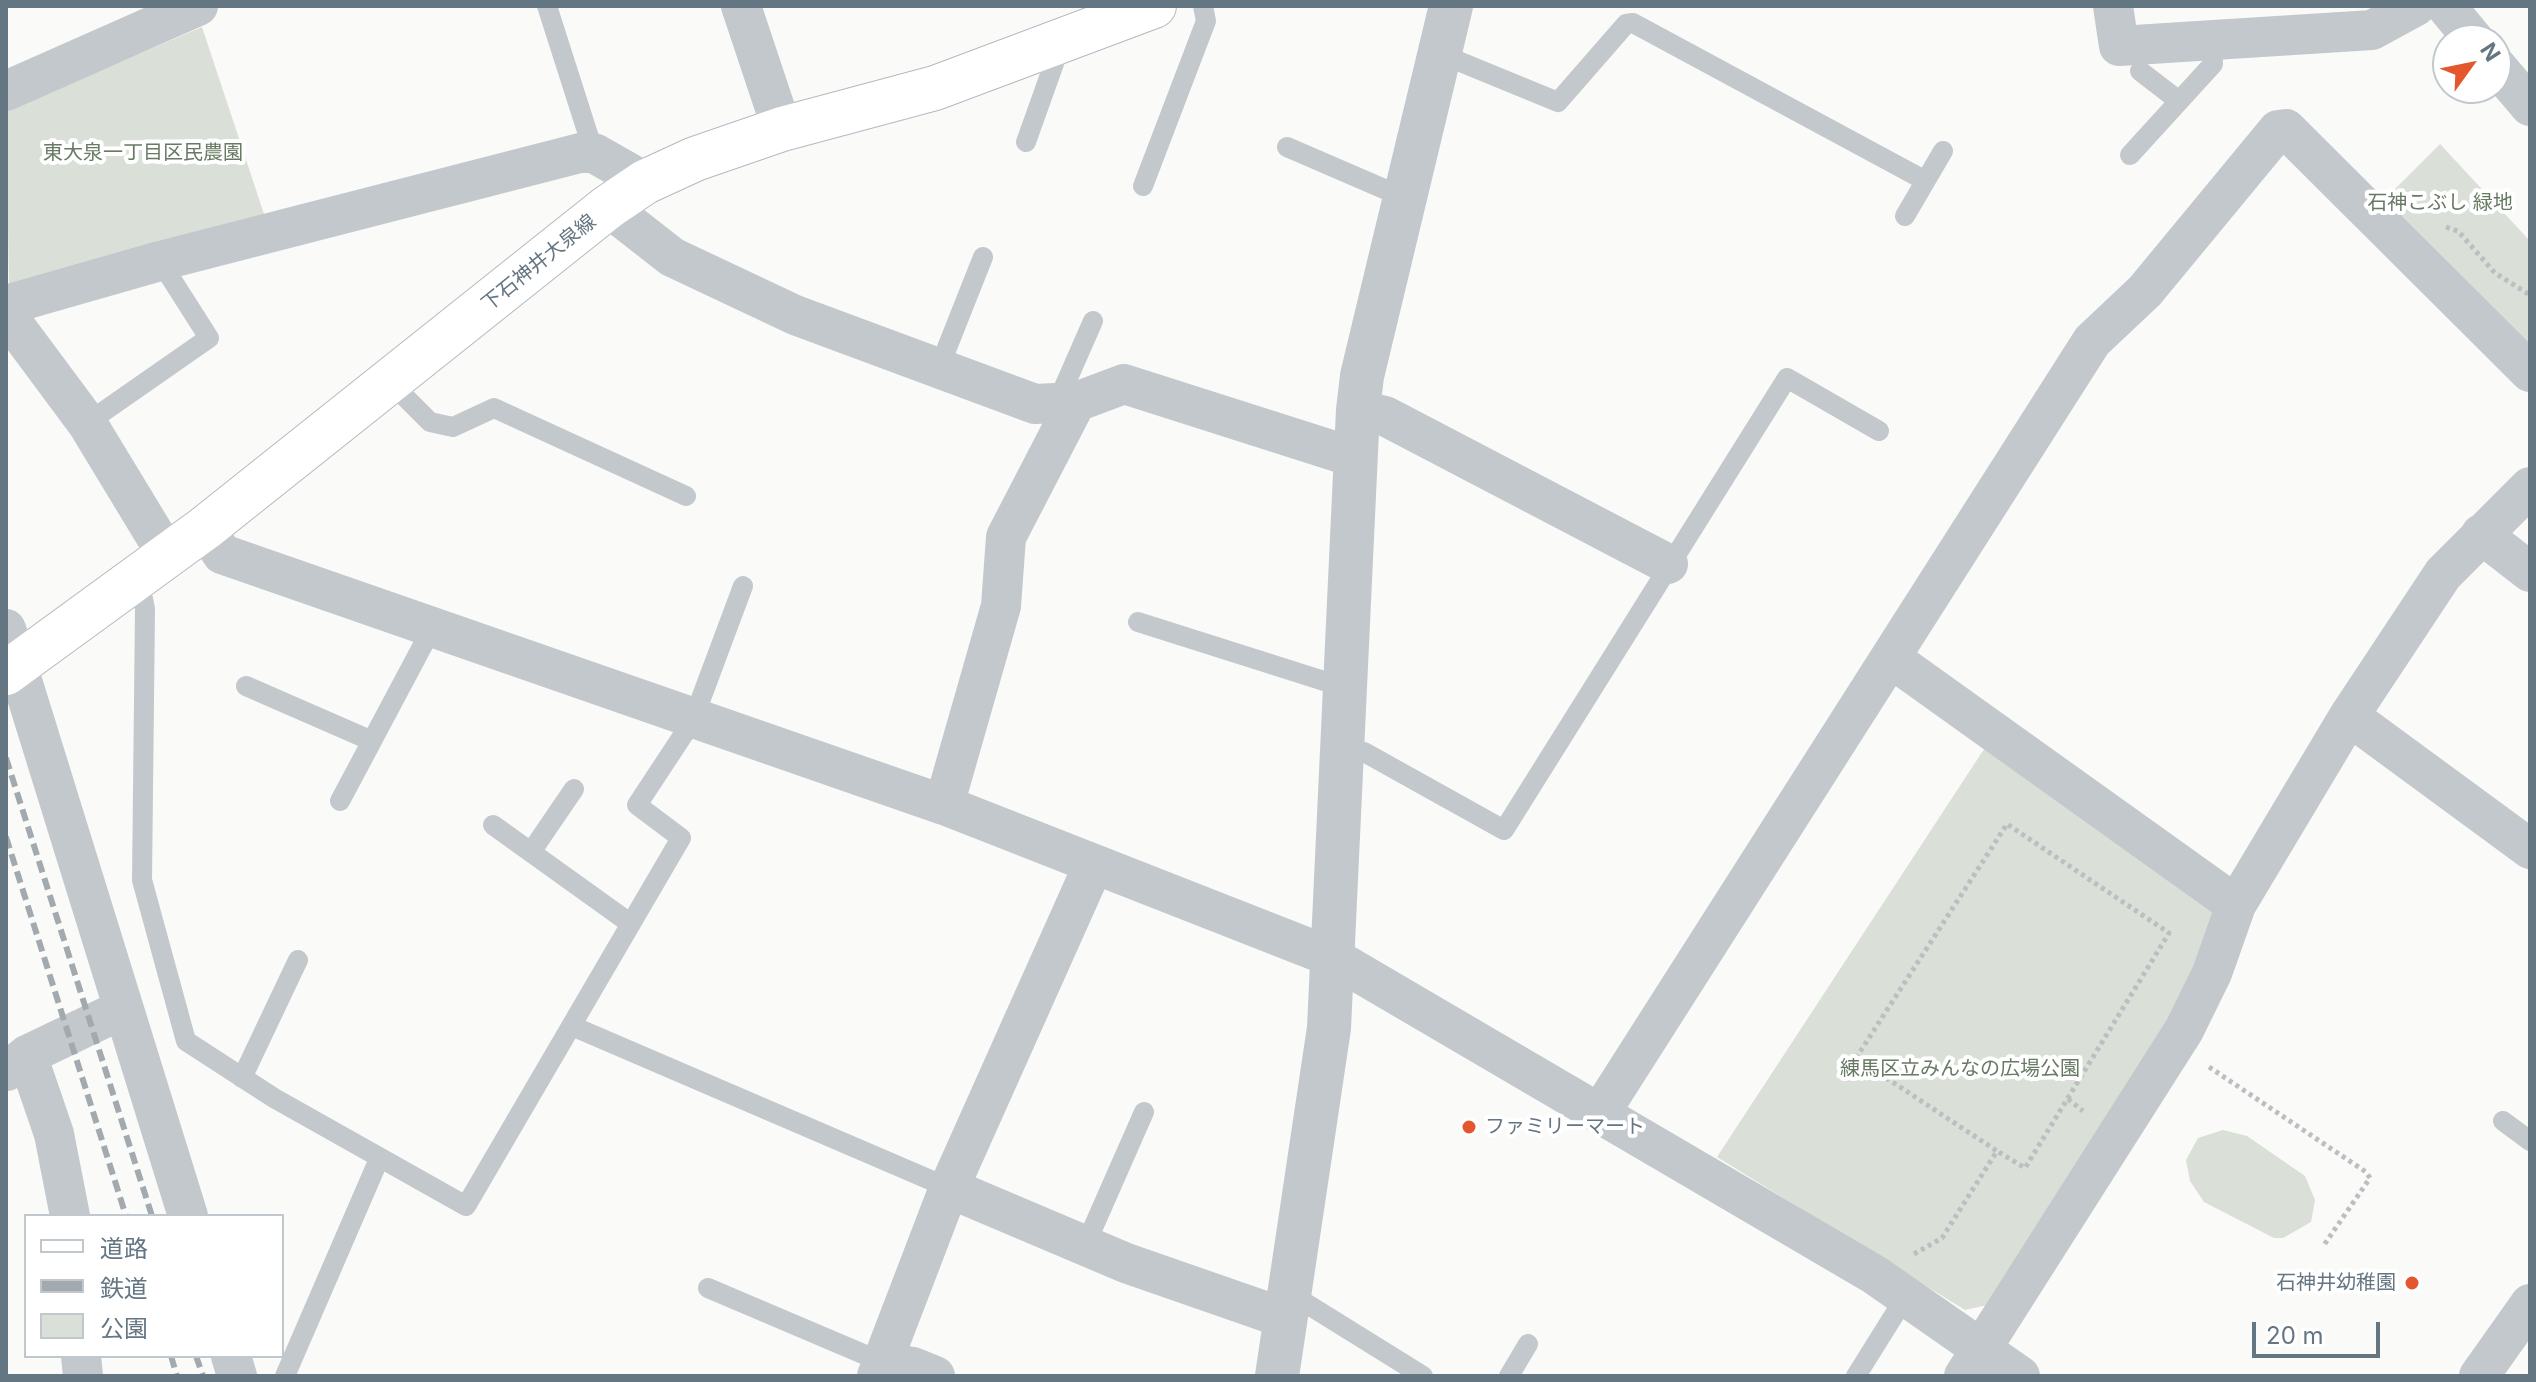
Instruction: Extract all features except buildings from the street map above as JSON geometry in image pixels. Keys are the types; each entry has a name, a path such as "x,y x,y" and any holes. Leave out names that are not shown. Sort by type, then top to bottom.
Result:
{"main road":[{"name":"下石神井大泉線","path":"10,656 129,582 205,528 608,207 645,182 695,159 782,129 935,88 1154,6"}],"street":[{"path":"6,91 198,6"},
{"path":"741,6 782,129"},
{"path":"1277,1376 1329,1028 1353,457 1362,376 1451,6"},
{"path":"2113,6 2119,46 2372,30 2416,6"},
{"path":"2446,6 2461,24"},
{"path":"2512,85 2530,106"},
{"path":"1600,1113 2092,341 2145,291 2278,130 2286,129 2530,372"},
{"path":"6,305 160,261 580,153 594,153 645,182"},
{"path":"608,207 672,257 795,315 1035,404 1066,402 1124,384 1353,457"},
{"path":"6,314 87,423 167,555"},
{"path":"944,805 1001,606 1006,537 1066,402"},
{"path":"1358,410 1385,416 1668,564"},
{"path":"1973,1362 2184,1030 2212,973 2236,905 2349,716 2443,574 2530,487"},
{"path":"205,528 222,554 944,805 1334,958 1890,1286 1973,1362 2020,1376"},
{"path":"2481,534 2530,572"},
{"path":"10,656 187,1214"},
{"path":"1892,659 2236,905"},
{"path":"2349,716 2530,849"},
{"path":"935,1376 913,1367 880,1369 949,1188 1093,866"},
{"path":"70,1214 54,1134 16,1063 123,1009"},
{"path":"949,1188 1085,1246 1289,1307"},
{"path":"2479,1376 2530,1304"}],"lane":[{"path":"547,6 594,153"},
{"path":"1143,186 1206,21 1203,6"},
{"path":"1441,54 1558,102 1626,24 1633,23 1924,180"},
{"path":"1026,142 1063,39"},
{"path":"2130,155 2213,64 2212,39"},
{"path":"2140,71 2179,101"},
{"path":"1287,147 1405,198"},
{"path":"1905,216 1943,151"},
{"path":"939,368 983,257"},
{"path":"87,423 209,338 160,261"},
{"path":"1066,402 1093,321"},
{"path":"1341,747 1364,752 1504,830 1787,378 1879,431"},
{"path":"390,382 430,422 453,427 494,408 686,496"},
{"path":"129,582 143,599 145,609 142,880 186,1041 379,1159 466,1206 681,838 637,805 693,720 743,586"},
{"path":"1138,622 1343,687"},
{"path":"340,801 432,628"},
{"path":"246,686 372,741"},
{"path":"531,852 574,789"},
{"path":"493,825 631,924"},
{"path":"242,1078 298,960"},
{"path":"572,1026 949,1188"},
{"path":"1085,1246 1144,1112"},
{"path":"2503,1121 2530,1141"},
{"path":"285,1376 379,1159"},
{"path":"1856,1376 1890,1286"},
{"path":"708,1288 880,1369"},
{"path":"1289,1307 1423,1376"},
{"path":"1509,1376 1528,1344"}],"path":[{"path":"2007,824 2169,933 2025,1168 1997,1151 1856,1058 2007,824"},
{"path":"2204,1067 2366,1172 2370,1178 2324,1245"},
{"path":"1890,1286 1942,1238 1997,1151"}],"green space":[{"name":"東大泉一丁目区民農園","path":"202,27 265,217 9,286 6,111"},
{"name":"石神こぶし 緑地","path":"2440,144 2530,241 2530,352 2381,203"},
{"name":"練馬区立みんなの広場公園","path":"1990,740 2217,901 2173,1025 1992,1304 1965,1310 1717,1157"},
{"path":"2223,1130 2247,1136 2305,1176 2315,1200 2311,1222 2283,1238 2274,1238 2204,1202 2190,1181 2186,1160 2198,1138"}],"railway":[{"path":"6,758 151,1214"},
{"path":"6,837 125,1214"},
{"path":"172,1358 177,1376"},
{"path":"197,1358 203,1376"}],"place":[{"name":"ファミリーマート","path":"1469,1127"},
{"name":"石神井幼稚園","path":"2412,1283"}]}
